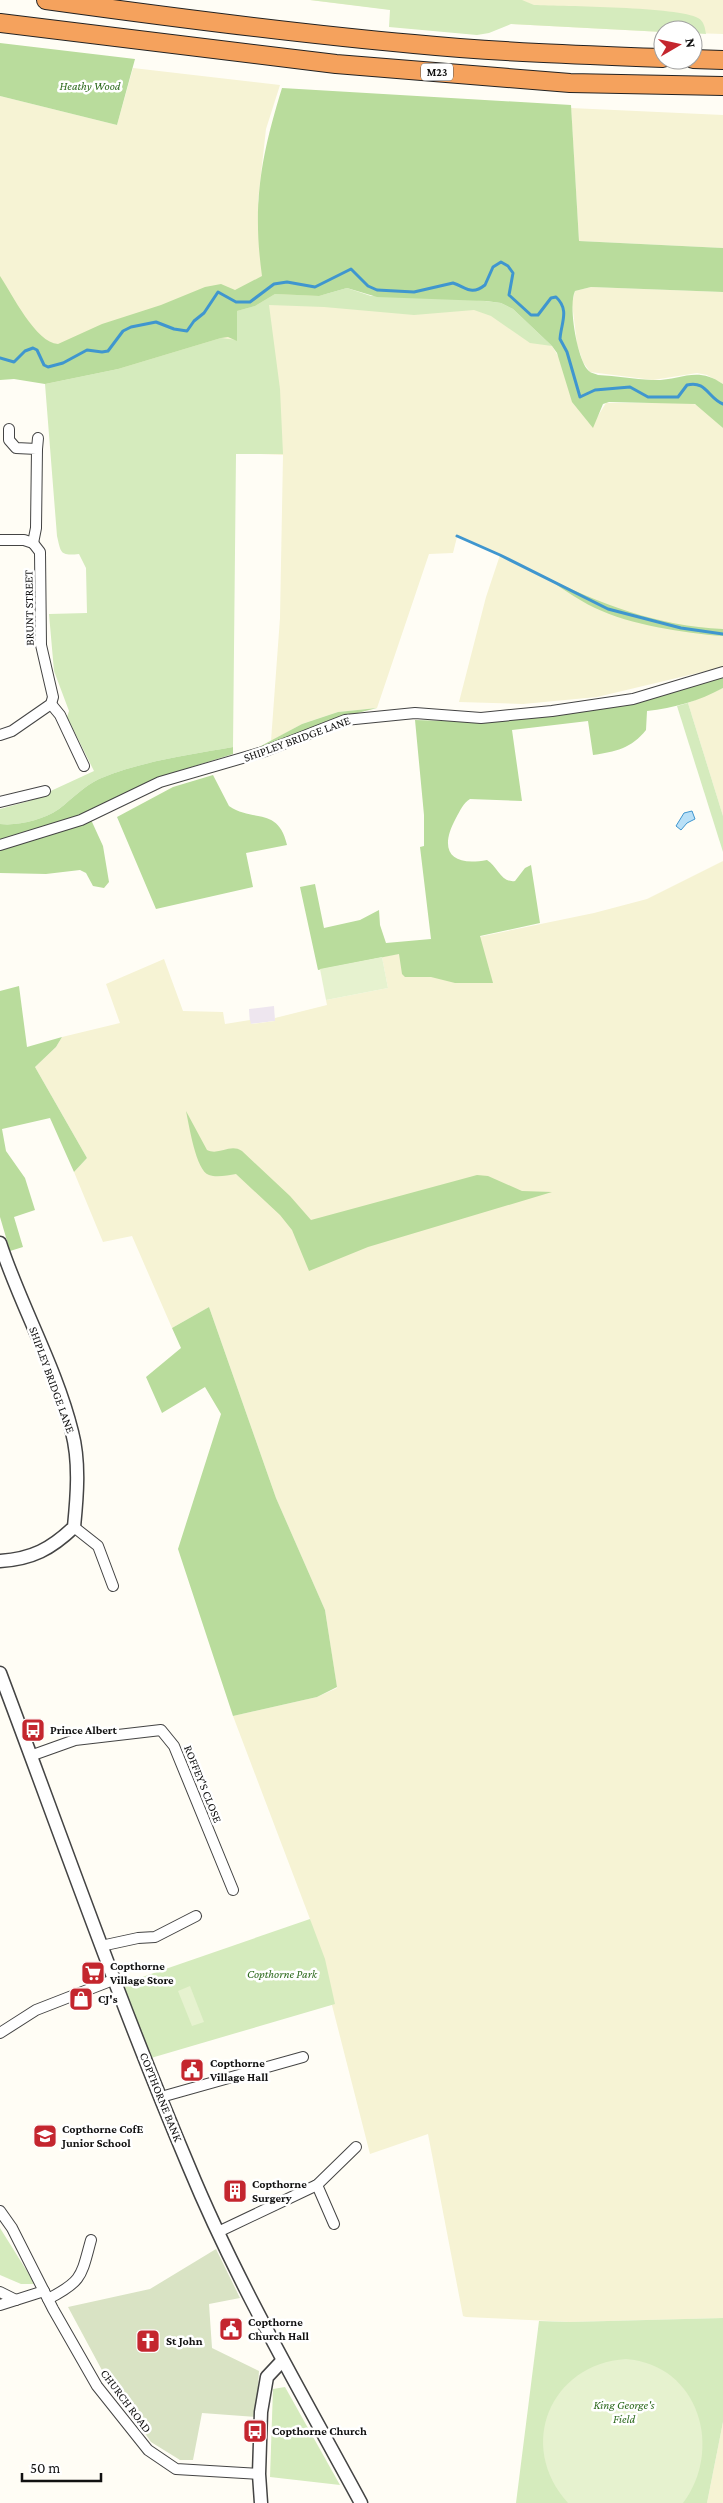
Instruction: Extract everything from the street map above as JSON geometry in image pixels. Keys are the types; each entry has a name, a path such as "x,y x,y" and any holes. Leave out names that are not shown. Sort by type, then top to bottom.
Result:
{"highway":[{"name":"M23","path":"46,0 218,23 414,44 538,54 653,58"},
{"name":"M23","path":"0,22 346,65 570,83 723,86"},
{"path":"703,60 723,60"}],"street":[{"path":"9,428 9,440 16,448 38,449"},
{"name":"BRUNT STREET","path":"38,438 34,543 40,552 41,637 45,669 53,697 51,704 60,715 84,766"},
{"path":"0,540 24,540 34,543"},
{"name":"SHIPLEY BRIDGE LANE","path":"0,845 81,820 160,782 263,752 345,720 415,713 481,718 545,712 633,699 723,672"},
{"path":"0,735 12,731 51,704"},
{"path":"0,802 45,792"},
{"name":"SHIPLEY BRIDGE LANE","path":"0,1243 12,1280 49,1366 73,1433 78,1488 74,1527"},
{"path":"0,1561 22,1560 56,1544 74,1527 98,1546 113,1586"},
{"name":"COPTHORNE BANK","path":"1,1678 32,1755 113,1980 218,2232 282,2361 361,2503"},
{"name":"ROFFEY'S CLOSE","path":"32,1755 75,1740 160,1730 174,1746 233,1890"},
{"path":"101,1946 138,1938 155,1937 189,1916"},
{"path":"0,2033 36,2010 113,1980"},
{"path":"161,2097 304,2057"},
{"path":"218,2232 317,2184 356,2147"},
{"path":"317,2184 334,2224"},
{"name":"CHURCH ROAD","path":"0,2211 12,2228 46,2295 97,2386 148,2450 176,2469 259,2474"},
{"path":"0,2305 46,2295 71,2287 81,2276 91,2240"},
{"path":"0,2292 16,2300"},
{"path":"261,2503 259,2474 262,2412 267,2377 282,2361"}],"shaded area":[{"path":"310,0 723,0 723,34 703,33 703,20 653,20 653,31 511,24"},
{"path":"133,68 280,85 266,129 258,201 282,293 458,299 552,346 596,419 606,403 691,403 700,406 723,428 723,667 597,697 523,704 459,702 486,597 500,555 457,537 453,553 429,554 377,708 338,712 302,724 271,741 280,618 283,455 236,453 118,369 45,384 54,373 0,335 0,96 117,125"},
{"path":"571,108 723,115 723,248 579,241"},
{"path":"591,287 723,292 723,384 707,375 697,373 653,380 590,372 583,362 577,344 572,303 575,291"},
{"path":"723,688 723,816 688,703"},
{"path":"723,861 723,2318 570,2322 466,2317 463,2316 428,2134 370,2154 310,1919 233,1716 317,1697 337,1688 325,1610 276,1498 209,1307 172,1328 132,1236 103,1242 74,1172 87,1158 35,1067 56,1047 62,1037 120,1023 106,984 164,959 183,1011 223,1012 225,1024 250,1020 251,1024 275,1021 275,1018 327,1005 326,1000 388,988 382,957 594,913 647,899"},
{"path":"274,1006 275,1021 250,1024 249,1009"},
{"path":"723,2422 723,2503 707,2503"}],"green space":[{"path":"310,0 522,0 534,5 669,11 687,14 701,20 653,20 653,31 511,24 489,33 477,35 389,27 390,10"},
{"path":"703,23 705,27 706,34 703,34"},
{"name":"Heathy Wood","path":"0,43 135,59 117,125 0,96"},
{"path":"282,88 571,105 579,241 723,248 723,292 591,287 575,291 573,319 583,363 589,371 598,375 652,380 688,375 713,378 723,384 723,428 695,404 609,402 603,404 593,428 572,402 557,353 513,309 501,303 486,301 377,297 347,288 319,296 275,294 255,306 237,311 237,341 228,337 221,338 118,369 45,384 14,379 0,380 0,276 33,327 50,342 58,344 102,324 161,305 205,287 221,284 235,290 262,276 258,226 260,180"},
{"path":"347,288 371,296 469,299 501,303 513,309 552,346 530,343 491,316 474,310 414,315 324,307 269,305 280,389 283,454 236,454 233,747 165,759 115,773 99,779 83,789 53,813 22,823 0,824 0,809 29,801 94,771 67,717 69,711 54,671 49,614 87,613 86,568 79,554 65,554 59,546 45,384 118,369 221,338 237,340 237,311 255,306 275,294 319,296"},
{"path":"542,575 563,586 630,612 675,623 723,629 723,636 691,633 641,624 609,614 581,601"},
{"path":"723,675 723,688 714,693 686,703 647,711 646,730 635,741 616,751 593,755 588,721 512,730 522,801 470,799 456,818 448,839 448,848 451,854 464,861 487,860 506,880 515,881 525,868 531,865 540,923 480,936 493,983 455,983 431,977 405,977 402,974 399,954 318,970 300,887 315,884 324,928 360,920 379,910 380,925 386,943 431,939 420,847 424,846 424,815 415,720 482,722 615,705 671,693"},
{"path":"688,703 723,816 723,852 677,706"},
{"path":"377,708 330,720 277,744 259,747 302,724 338,712"},
{"path":"233,747 233,754 166,775 87,811 103,846 109,882 104,888 93,886 86,873 80,870 46,874 0,873 0,824 22,823 53,813 83,789 99,779 115,773 165,759"},
{"path":"213,775 229,806 247,814 271,820 278,825 287,845 246,853 253,887 156,909 117,817 173,787"},
{"path":"382,957 388,988 326,1000 320,969"},
{"path":"19,986 27,1047 62,1037 56,1047 35,1067 87,1158 74,1172 50,1118 2,1129 6,1151 25,1178 35,1210 14,1217 23,1247 10,1251 0,1217 0,991"},
{"path":"186,1111 207,1150 216,1152 233,1148 242,1151 290,1196 311,1220 477,1175 488,1176 522,1191 552,1192 368,1247 309,1271 292,1230 280,1215 236,1174 215,1176 204,1172 194,1147"},
{"path":"209,1307 276,1498 325,1610 337,1687 317,1697 233,1716 178,1549 221,1414 205,1387 162,1413 146,1377 181,1348 172,1328"},
{"name":"Copthorne Park","path":"310,1919 325,1959 335,2004 151,2058 122,1984"},
{"path":"190,1986 204,2022 192,2026 178,1991"},
{"path":"0,2228 35,2284 21,2284 0,2275"},
{"path":"216,2249 240,2298 209,2304 212,2348 259,2371 256,2417 202,2413 193,2460 180,2460 151,2442 104,2374 68,2307 150,2289"},
{"name":"King George's Field","path":"723,2318 723,2422 707,2503 516,2503 539,2321 570,2322"},
{"path":"626,2359 651,2365 672,2377 687,2393 697,2413 702,2436 701,2459 695,2482 683,2503 568,2503 552,2481 544,2457 543,2434 549,2412 561,2392 578,2376 600,2364"},
{"path":"285,2387 340,2485 270,2477 273,2389"}],"water":[{"path":"692,811 695,819 687,823 681,830 676,826 684,813"}],"waterway":[{"path":"0,358 14,362 25,351 33,348 37,350 44,365 48,367 63,363 87,350 108,351 123,331 131,327 156,322 174,329 187,331 194,321 204,313 218,292 236,302 250,302 274,284 287,282 315,287 351,269 368,286 377,290 414,292 453,283 469,290 476,290 485,285 493,267 501,262 508,266 513,273 509,295 531,315 538,315 551,298 556,297 563,307 564,317 560,339 567,352 580,397 595,390 630,387 648,397 678,397 687,385 693,384 703,387 723,404"},
{"path":"457,536 500,555 608,609 681,628 723,634"}],"place":[{"name":"Prince Albert","path":"33,1730"},
{"name":"Copthorne Village Store","path":"93,1973"},
{"name":"CJ's","path":"81,1999"},
{"name":"Copthorne Village Hall","path":"192,2070"},
{"name":"Copthorne CofE Junior School","path":"45,2136"},
{"name":"Copthorne Surgery","path":"235,2191"},
{"name":"Copthorne Church Hall","path":"231,2329"},
{"name":"St John","path":"148,2341"},
{"name":"Copthorne Church","path":"255,2431"}]}
